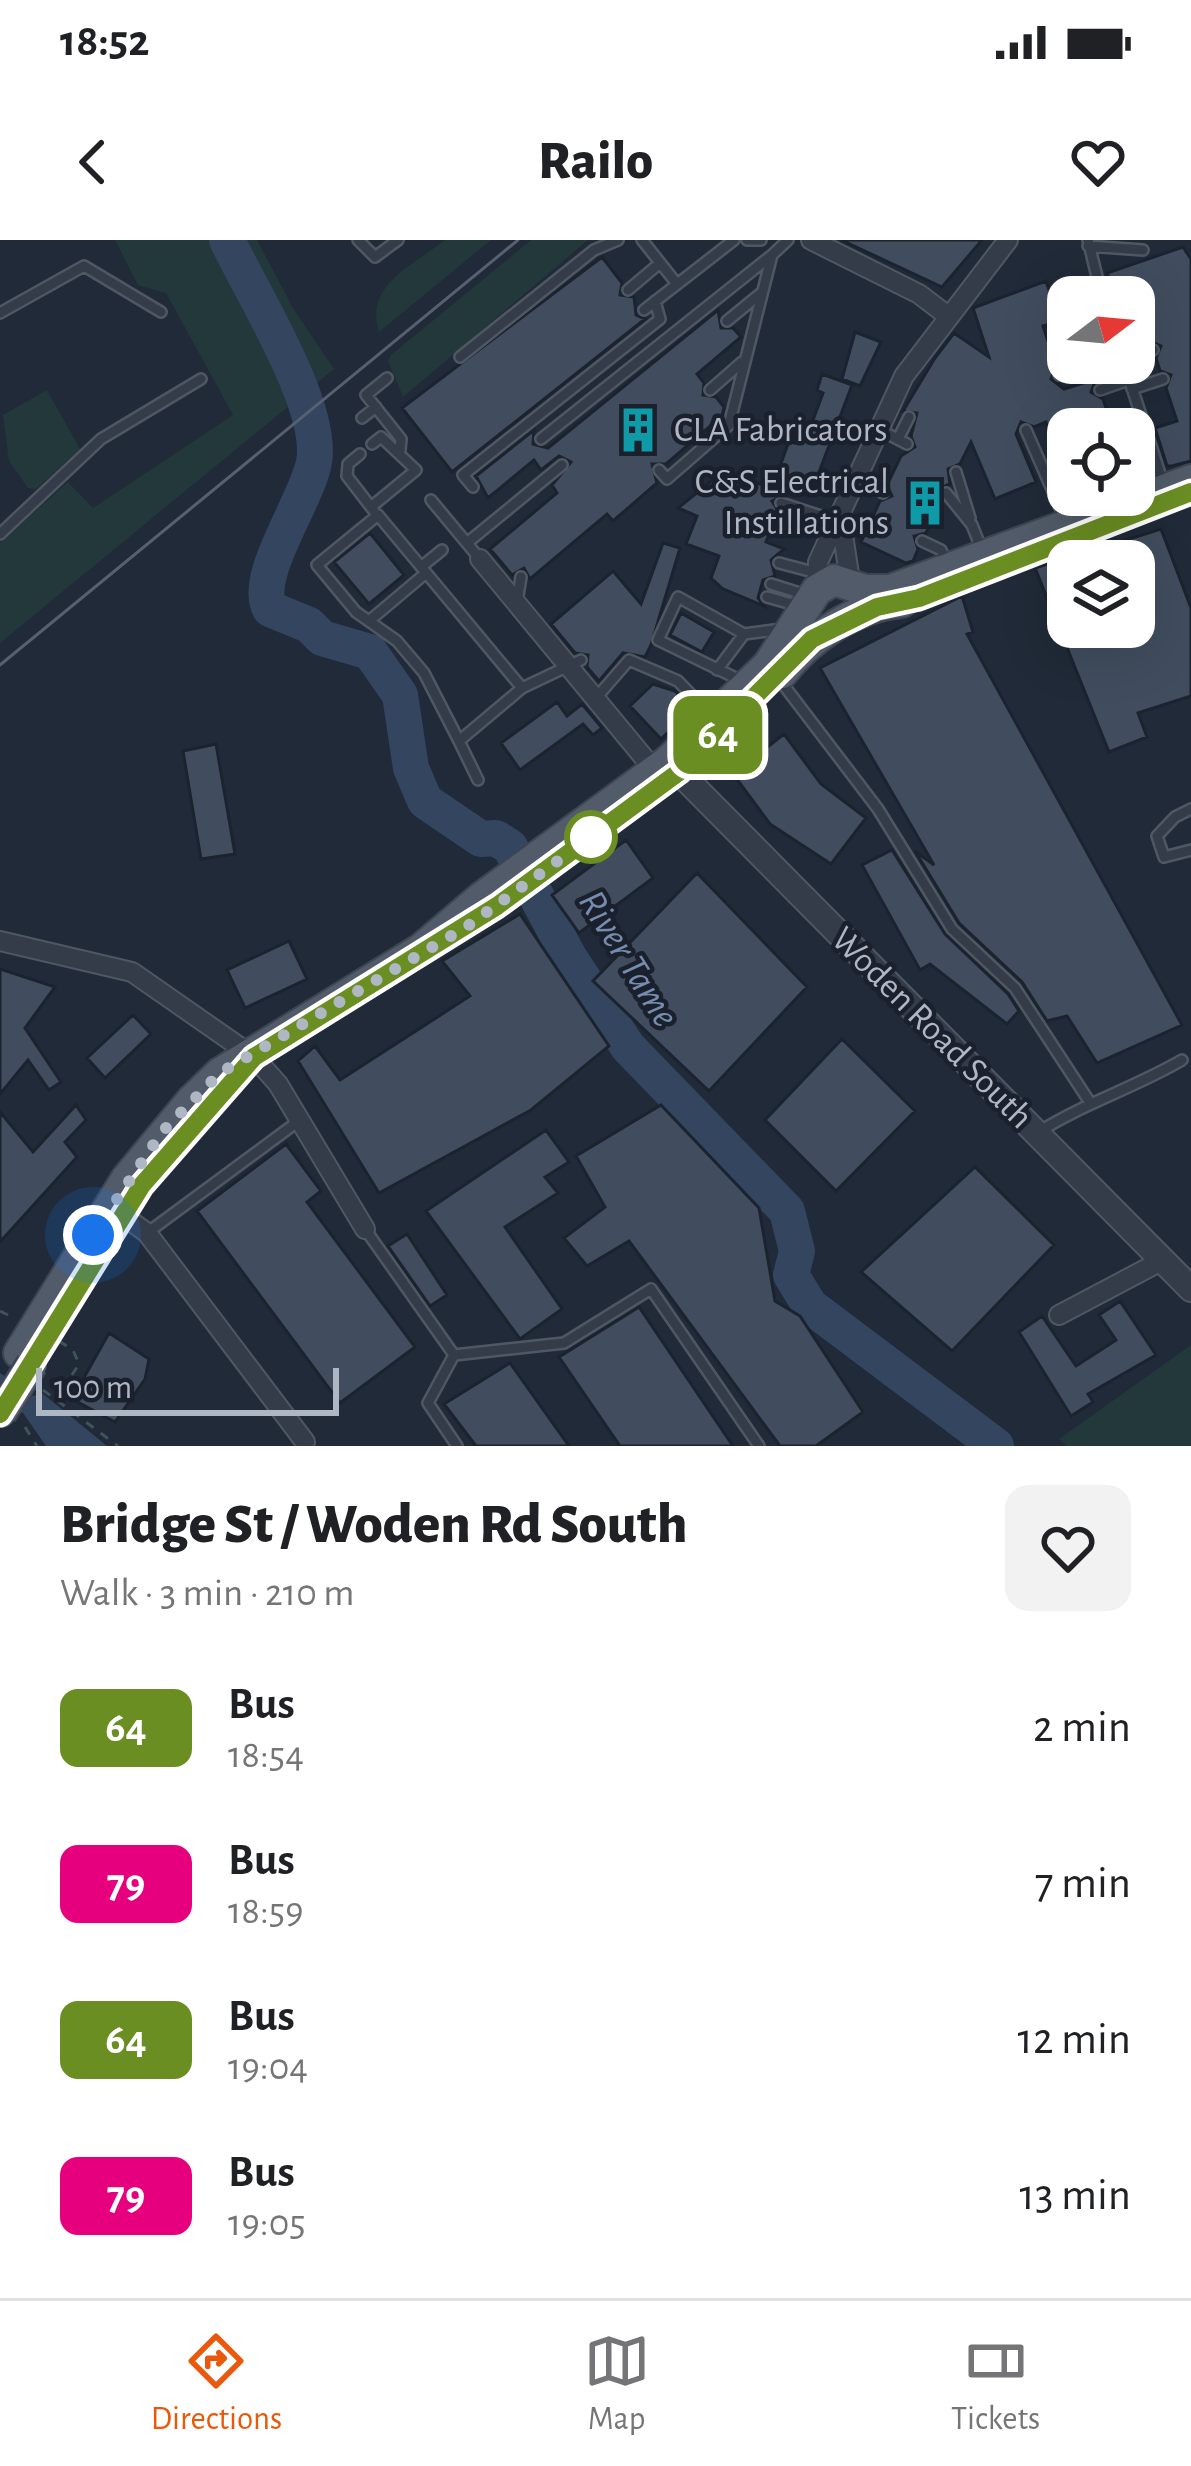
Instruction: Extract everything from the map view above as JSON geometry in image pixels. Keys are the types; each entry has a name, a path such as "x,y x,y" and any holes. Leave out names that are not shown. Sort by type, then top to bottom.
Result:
{"main road":[{"path":"669,767 713,718 812,639 1069,530 1179,490"},
{"path":"0,1386 28,1368 165,1154 254,1057 489,902 669,767 765,676 805,604 834,580 851,587 890,590 948,568 978,540 1069,530"},
{"path":"844,623 858,602 851,587"},
{"path":"805,604 817,617 844,623"},
{"path":"0,1413 127,1218"}],"street":[{"path":"805,604 878,429 929,354 948,316 1008,240"},
{"path":"819,242 856,255 948,316"},
{"path":"839,518 851,587"},
{"path":"473,551 576,665 596,698 669,767"},
{"name":"Woden Road South","path":"669,767 1191,1289"},
{"path":"0,941 132,972 254,1057 300,1120 365,1229"},
{"path":"127,1218 307,1444"},
{"path":"1058,1315 1162,1260"}],"lane":[{"path":"358,240 375,257 398,240"},
{"path":"460,357 594,250 618,240"},
{"path":"642,240 677,284"},
{"path":"644,310 734,240"},
{"path":"747,240 761,240"},
{"path":"541,439 788,240"},
{"path":"1097,276 1088,243 1143,250"},
{"path":"659,470 667,478 681,459 729,425 772,255"},
{"path":"628,290 660,263"},
{"path":"0,313 84,266 161,312"},
{"path":"727,321 760,293"},
{"path":"473,488 463,475 546,403 660,319 656,301"},
{"path":"710,390 745,360"},
{"path":"387,378 366,395 401,439 400,450"},
{"path":"2,528 101,439 201,379"},
{"path":"1155,380 1163,379"},
{"path":"1100,390 1131,384 1179,490"},
{"path":"362,418 376,407"},
{"path":"878,429 903,442 909,417"},
{"path":"1026,430 1069,530"},
{"path":"372,444 381,437 416,470 317,565 424,673 478,780"},
{"path":"360,454 348,464 346,476 522,688"},
{"path":"431,500 473,551 562,465"},
{"path":"956,472 978,540"},
{"path":"854,480 883,493"},
{"path":"946,493 978,540"},
{"path":"781,503 839,518"},
{"path":"922,541 941,550 948,568"},
{"path":"369,621 442,550"},
{"path":"779,563 805,604"},
{"path":"517,604 521,578"},
{"path":"771,584 805,604"},
{"path":"744,634 678,597 658,640 674,643 717,670 765,676 878,808 952,929 1015,988 1090,1102"},
{"path":"767,597 805,604"},
{"path":"717,670 744,634 805,604"},
{"path":"688,617 695,607"},
{"path":"708,629 715,618"},
{"path":"596,698 629,660 652,676 678,681 713,718"},
{"path":"459,741 522,688 576,665"},
{"path":"1191,809 1175,817 1157,836 1164,857 1191,850"},
{"path":"1037,1133 1090,1102 1132,1089 1182,1060"},
{"path":"127,1218 300,1120"},
{"path":"365,1229 454,1355"},
{"path":"454,1355 565,1343 651,1289 759,1446"},
{"path":"454,1355 428,1403 457,1446"}],"path":[{"path":"49,1335 74,1350 79,1364 58,1396"},
{"path":"28,1368 118,1446"}],"green space":[{"path":"115,240 257,240 293,308 334,369 0,643 0,543 68,482 93,508 233,415 166,293 138,285"},
{"path":"445,240 491,240 379,332 378,301 385,289"},
{"path":"531,240 588,240 403,397 388,361 391,355"},
{"path":"47,390 80,449 36,489 28,488 9,461 3,415"},
{"path":"1191,1345 1191,1446 1067,1446 1059,1439"}],"water":[{"path":"0,1373 33,1396 42,1393 107,1446 46,1446 23,1413 0,1396"}],"building":[{"path":"841,240 982,240 942,287"},
{"path":"1183,247 1191,259 1191,461 1167,466 1155,428 1177,421 1166,388 1171,375 1160,371 1156,358 1161,346 1155,343 1155,276 1107,273"},
{"path":"602,257 622,283 620,295 634,297 636,315 645,319 452,472 402,408"},
{"path":"1046,281 1047,384 1064,389 1094,384 1091,392 1103,399 1106,408 1047,408 1047,425 1021,422 1016,434 1036,482 995,499 971,442 960,464 948,469 950,484 938,489 941,501 926,533 914,536 918,549 913,561 906,563 861,542 880,501 892,496 887,485 901,456 915,447 911,436 917,413 903,411 935,358 954,333 989,357 973,308"},
{"name":"CLA Fabricators","path":"718,310 721,328 733,328 741,337 697,374 704,383 703,395 716,397 724,407 722,416 666,464 652,464 657,483 613,521 607,514 530,579 524,568 512,575 490,549 557,493 552,485 571,462 559,456 541,470 534,460 488,498 476,476 534,430 533,444 548,448"},
{"path":"855,332 881,342 860,386 842,379"},
{"path":"822,374 852,385 810,496 774,483 789,441 794,443 801,425 810,428 823,393 817,390"},
{"path":"725,470 785,494 772,501 778,511 766,542 784,549 771,560 775,576 763,580 758,598 764,606 723,589 711,578 719,556 686,544 697,516 678,508"},
{"path":"1161,529 1191,608 1191,696 1138,713 1147,737 1109,752 1067,648 1155,648 1155,540 1126,540"},
{"path":"370,533 404,575 369,604 334,562"},
{"path":"663,543 680,548 651,645 645,657 623,653 599,681 587,667 588,655 575,653 551,624 613,571 641,604"},
{"path":"1047,564 1047,598 1035,568"},
{"path":"962,596 973,632 967,634 1182,1025 1097,1063 1067,1016 1047,1021 1022,982 959,923 915,851 934,865 820,668"},
{"path":"681,613 714,632 702,652 670,635"},
{"path":"653,684 675,691 693,709 661,739 630,706"},
{"path":"557,702 567,716 582,704 602,728 593,735 583,724 520,770 501,743"},
{"path":"784,734 821,784 866,818 831,864 770,824 733,774"},
{"path":"216,744 235,854 201,859 183,751"},
{"path":"626,840 653,878 579,933 552,895"},
{"path":"892,850 945,934 1008,994 1019,1011 1007,1024 930,964 920,970 862,865"},
{"path":"697,873 807,987 709,1091 593,981"},
{"path":"520,914 609,1046 531,1110 379,1193 298,1061 315,1046 340,1080 470,996 442,961"},
{"path":"289,941 307,979 245,1008 227,970"},
{"path":"0,969 55,987 25,1028 61,1082 49,1090 28,1060 0,1094"},
{"path":"133,1015 151,1034 105,1078 87,1058"},
{"path":"842,1039 915,1111 836,1191 765,1120"},
{"path":"76,1105 86,1120 65,1142 77,1157 0,1242 0,1112 33,1152"},
{"path":"661,1105 759,1208 775,1301 800,1316 863,1412 816,1446 780,1446 629,1241 587,1266 564,1238 605,1207 576,1156"},
{"path":"546,1130 569,1162 545,1177 558,1193 505,1227 562,1309 520,1339 426,1211"},
{"path":"286,1144 321,1191 307,1202 415,1347 340,1403 197,1211"},
{"path":"975,1167 1054,1245 952,1351 861,1272"},
{"path":"407,1234 447,1295 430,1306 388,1246"},
{"path":"1120,1301 1156,1355 1088,1394 1093,1402 1071,1416 1019,1332 1042,1316 1076,1366 1116,1340 1099,1315"},
{"path":"639,1307 733,1446 620,1446 559,1357"},
{"path":"109,1333 149,1359 145,1379 115,1422 72,1399"},
{"path":"510,1363 569,1446 476,1446 444,1404"}],"waterway":[{"name":"River Tame","path":"227,240 297,381 314,439 309,478 268,578 270,609 309,625 322,638 370,652 400,695 411,768 425,801 481,839 496,838 510,847 569,957 628,1047 787,1211 797,1251 791,1275 810,1306 996,1446"}],"tram line":[{"path":"0,665 518,240"}],"bus line":[{"name":"64","path":"0,1414 142,1185 192,1122 254,1057 421,949 466,927 679,772 825,631 877,607 919,598 1191,492"}],"place":[{"name":"CLA Fabricators","path":"638,430"},
{"name":"C&S Electrical Instillations","path":"925,503"}],"route":[{"path":"93,1235 162,1132 220,1073 254,1057 421,949 466,927 591,837"}]}
